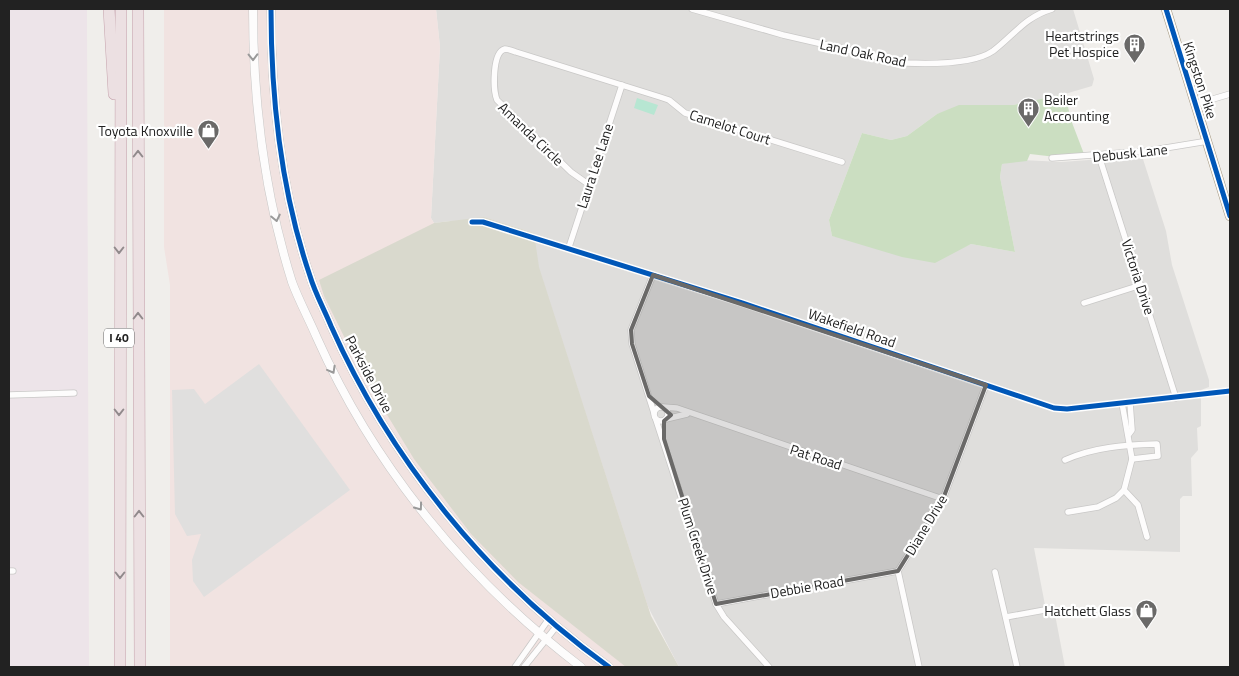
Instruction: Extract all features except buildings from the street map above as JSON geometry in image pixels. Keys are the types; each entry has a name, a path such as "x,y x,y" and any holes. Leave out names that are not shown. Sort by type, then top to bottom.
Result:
{"highway":[{"path":"109,9 120,215"},
{"name":"I 40","path":"120,667 121,9"},
{"name":"I 40","path":"138,9 140,667"}],"main road":[{"name":"Kingston Pike","path":"1166,9 1230,216"}],"street":[{"path":"253,9 253,65 262,151 285,257 293,284 328,363 371,441 440,534 490,589 539,633 581,667"},
{"name":"Parkside Drive","path":"271,9 271,64 280,148 310,278 343,351 386,432 454,523 548,620 609,667"},
{"name":"Land Oak Road","path":"692,9 783,36 906,63 923,64 948,62 986,54 1031,16 1052,9"},
{"name":"Amanda Circle","path":"588,184 571,172 497,100 497,55 506,49 511,50 622,85"},
{"name":"Camelot Court","path":"622,85 669,100 685,113 842,162"},
{"name":"Laura Lee Lane","path":"569,247 588,184 622,85"},
{"path":"1196,104 1230,94"},
{"name":"Debusk Lane","path":"1052,158 1099,156 1178,148 1208,141"},
{"name":"Victoria Drive","path":"1099,156 1176,398"},
{"name":"Wakefield Road","path":"472,222 484,222 569,247 742,302 1054,408 1067,409 1230,391"},
{"name":"Plum Creek Drive","path":"653,275 632,330 632,344 716,604 724,617 768,667"},
{"path":"1084,303 1141,285"},
{"name":"Diane Drive","path":"919,667 898,571 944,499 986,385"},
{"path":"9,396 74,393"},
{"name":"Plum Creek Drive","path":"649,396 668,412 665,420 664,439"},
{"path":"1129,434 1132,430 1130,402"},
{"path":"1068,512 1098,507 1116,498 1124,490 1132,459 1122,403"},
{"path":"654,413 656,408 662,407"},
{"name":"Pat Road","path":"662,407 677,408 689,414 944,499"},
{"path":"656,420 665,420 689,414"},
{"path":"1065,460 1082,452 1131,445 1157,444 1158,456 1132,459"},
{"path":"1124,490 1138,505 1147,537"},
{"name":"Debbie Road","path":"716,604 898,571"},
{"path":"996,572 1017,667"},
{"path":"1006,617 1050,609"},
{"path":"515,667 548,620"},
{"path":"524,667 556,627"}],"highlighted area":[{"path":"653,275 986,385 943,499 898,571 716,604 664,439 664,421 671,415 649,396 632,344 631,330"}],"shaded area":[{"path":"9,9 87,9 89,667 9,667"},
{"path":"164,9 436,9 440,47 431,218 434,223 440,224 484,217 534,233 533,250 651,616 679,667 170,667 170,285 164,247"},
{"path":"436,9 1073,9 1094,79 1092,86 1058,96 1013,105 992,105 937,114 907,136 891,140 862,133 829,220 832,236 953,252 971,244 1015,252 1000,177 1002,164 1022,160 1062,162 1142,156 1166,231 1172,265 1209,380 1209,387 1201,390 1201,426 1197,428 1198,450 1191,458 1192,496 1183,496 1180,499 1180,552 1034,548 1045,605 1053,604 1065,667 679,667 450,221 434,223 431,218 440,47"},
{"path":"484,217 534,233 539,267 651,616 679,667 626,667 518,582 471,534 414,459 364,377 324,296 319,280 434,223"},
{"path":"259,364 350,490 204,597 193,581 192,560 201,534 187,536 175,514 172,390 194,389 205,404"}],"green space":[{"path":"1065,94 1071,120 1084,154 1056,157 1030,154 1027,161 1002,164 1000,177 1015,252 971,244 935,263 902,257 832,236 829,220 862,133 891,140 907,136 937,114 959,105 1013,105"},
{"path":"637,98 658,105 654,115 634,108"}],"cycle path":[{"path":"271,9 271,43 276,110 285,178 292,211 314,289 355,376 383,424 414,471 484,557 523,596 565,633 609,667"},
{"path":"1166,9 1230,216"},
{"path":"472,222 483,222 742,303 1054,408 1067,409 1230,391"}],"place":[{"name":"Heartstrings Pet Hospice","path":"1135,63"},
{"name":"Beiler Accounting","path":"1028,127"},
{"name":"Toyota Knoxville","path":"209,150"},
{"name":"Hatchett Glass","path":"1147,630"}]}
